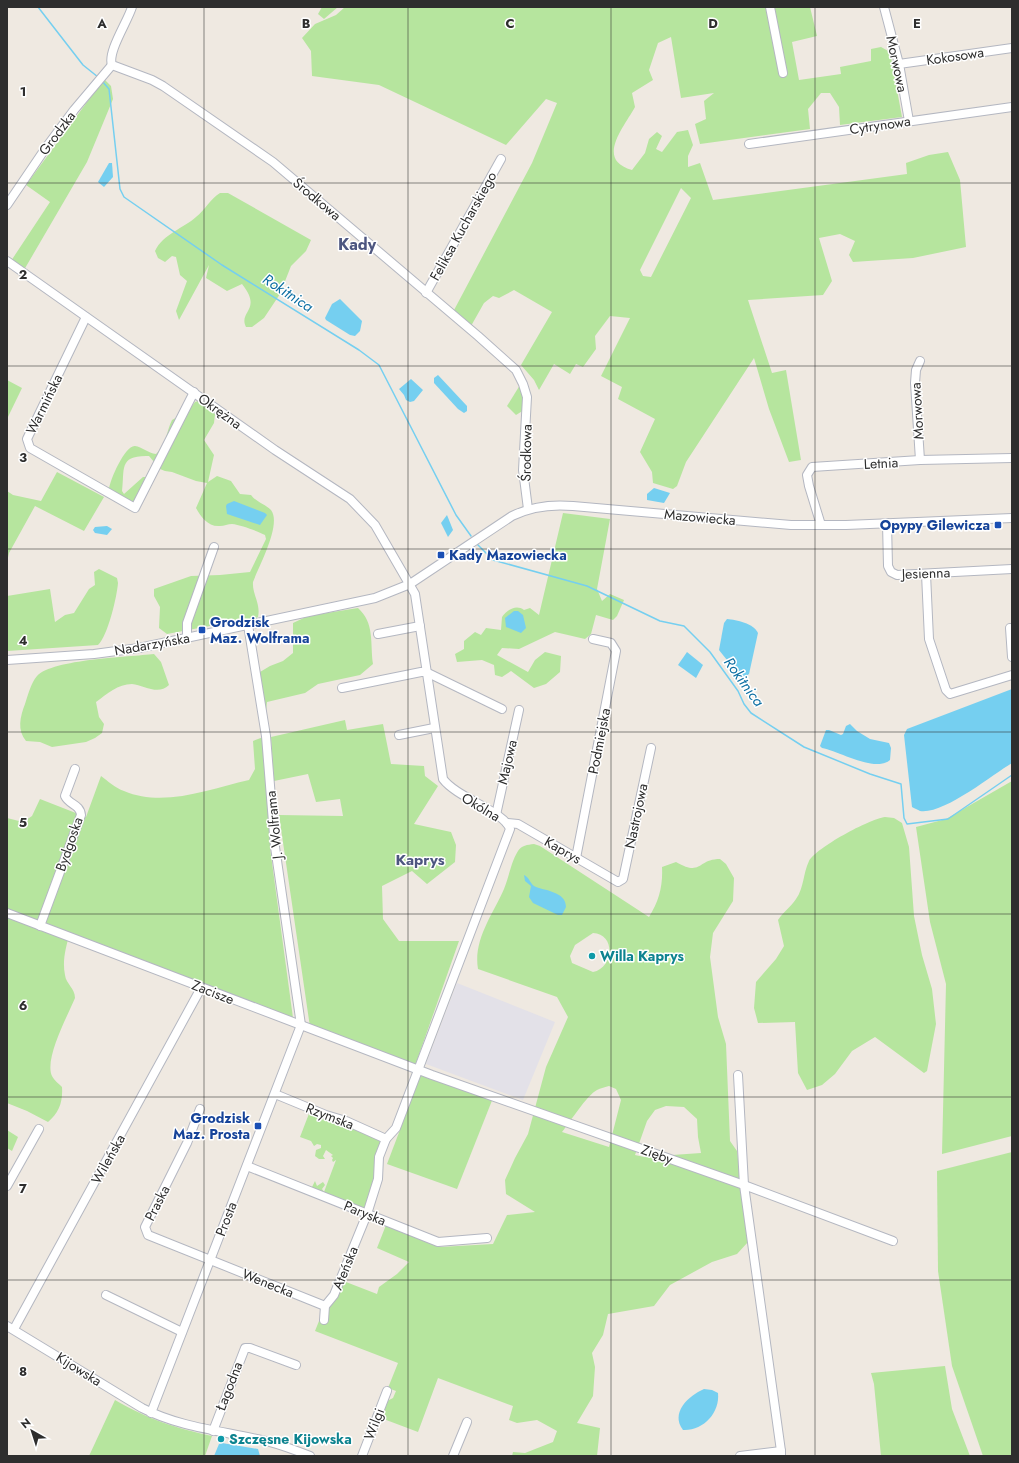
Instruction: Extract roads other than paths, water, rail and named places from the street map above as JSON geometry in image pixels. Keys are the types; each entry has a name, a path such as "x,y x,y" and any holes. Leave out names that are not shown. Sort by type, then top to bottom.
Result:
{"street":[{"path":"112,65 111,62 115,46 129,17 132,7"},
{"path":"770,7 783,73"},
{"name":"Morwowa","path":"884,7 899,64 909,121"},
{"name":"Kokosowa","path":"899,64 1012,48"},
{"name":"Grodzka","path":"7,205 49,143 112,65"},
{"name":"Środkowa","path":"112,65 152,80 162,86 273,162 516,370 523,384 527,397 523,470 528,509"},
{"name":"Cytrynowa","path":"749,144 1012,106"},
{"name":"Feliksa Kucharskiego","path":"426,293 501,159"},
{"name":"Okrężna","path":"7,261 274,450 350,499 375,525 410,584"},
{"name":"Warmińska","path":"86,317 27,439 30,448 134,508 194,392"},
{"name":"Morwowa","path":"920,362 916,370 915,383 920,460"},
{"name":"Letnia","path":"821,525 807,475 812,467 920,460 1012,458"},
{"name":"Mazowiecka","path":"410,584 500,524 528,509 544,506 564,505 780,524 821,525 1012,518"},
{"name":"Jesienna","path":"887,523 888,566 891,572 897,575 1012,569"},
{"path":"187,638 187,623 214,547"},
{"path":"926,574 929,639 946,690 950,694 1012,676"},
{"name":"Nadarzyńska","path":"7,660 116,652 375,598 410,584"},
{"name":"Okólna","path":"386,1139 396,1128 509,832 507,823 456,792 443,779 434,728 415,594 410,584"},
{"name":"J. Wolframa","path":"248,625 266,736 276,847 301,1025"},
{"path":"378,634 420,626"},
{"path":"1010,628 1012,657"},
{"name":"Podmiejska","path":"576,858 616,650 611,643 593,639"},
{"path":"342,688 426,672 502,709"},
{"name":"Majowa","path":"496,815 519,710"},
{"path":"399,735 434,728"},
{"name":"Nastrojowa","path":"618,882 623,879 651,748"},
{"name":"Bydgoska","path":"40,926 81,815 78,807 68,801 66,796 74,769"},
{"name":"Kaprys","path":"507,823 518,824 618,882"},
{"name":"Zacisze","path":"7,913 419,1070"},
{"name":"Wileńska","path":"10,1328 201,988"},
{"name":"Prosta","path":"151,1413 301,1025"},
{"name":"Zięby","path":"419,1070 744,1185 893,1241"},
{"path":"738,1075 744,1185 781,1453 740,1456"},
{"name":"Rzymska","path":"275,1094 326,1115 346,1121 386,1139"},
{"name":"Praska","path":"200,1109 187,1143 145,1227 148,1236 210,1261"},
{"path":"7,1186 39,1129"},
{"name":"Ateńska","path":"324,1320 325,1306 334,1295 367,1214 378,1179 379,1157 386,1139"},
{"name":"Paryska","path":"247,1166 438,1242 487,1238"},
{"name":"Wenecka","path":"210,1261 325,1306"},
{"path":"106,1295 182,1332"},
{"name":"Kijowska","path":"10,1328 151,1413"},
{"name":"Łagodna","path":"212,1430 245,1348 250,1348 296,1365"},
{"name":"Wilgi","path":"362,1456 386,1391"},
{"name":"Łagodna","path":"151,1413 173,1421 266,1441 310,1456"},
{"path":"453,1456 467,1422"}],"water":[{"path":"109,163 112,163 113,177 104,187 98,182"},
{"path":"340,299 362,321 360,331 355,336 350,335 325,318 332,304"},
{"path":"438,375 467,406 467,411 464,413 458,409 434,383 434,378"},
{"path":"411,379 423,390 414,401 410,402 406,400 399,389"},
{"path":"654,488 670,493 664,503 647,500 647,494"},
{"path":"234,501 267,515 260,525 227,514 227,504"},
{"path":"447,515 453,530 448,537 441,523"},
{"path":"107,526 112,529 107,535 95,533 93,530 95,527"},
{"path":"514,611 518,611 523,615 526,628 521,633 506,627 505,618"},
{"path":"727,619 749,624 758,633 749,674 742,679 719,650 724,623"},
{"path":"687,652 703,665 696,678 678,665"},
{"path":"1012,689 1012,763 967,793 941,807 930,811 920,811 912,807 904,735 907,729"},
{"path":"850,724 857,731 870,739 889,743 891,748 890,760 875,764 866,763 820,746 826,730 841,735 843,734 846,726"},
{"path":"524,875 534,886 554,892 562,898 566,907 562,915 558,915 533,903 529,897 531,886 525,881"},
{"path":"704,1389 712,1390 718,1393 718,1400 713,1414 703,1424 690,1430 683,1430 680,1424 680,1411 692,1396"},
{"path":"222,1443 258,1449 260,1456 214,1456 219,1444"}],"waterway":[{"name":"Rokitnica","path":"38,7 83,65 98,77"},
{"name":"Rokitnica","path":"102,81 109,89 120,189 124,197 222,265 359,350 379,365 456,515 471,536"},
{"name":"Rokitnica","path":"477,544 493,560 587,586 660,621 684,626 710,652 738,691 744,704 751,713 804,747 870,774 901,784 904,818 907,824 948,819 1012,775"}],"place":[{"name":"Opypy Gilewicza","path":"998,525"},
{"name":"Kady Mazowiecka","path":"441,555"},
{"name":"Grodzisk Maz. Wolframa","path":"202,630"},
{"name":"Willa Kaprys","path":"592,956"},
{"name":"Grodzisk Maz. Prosta","path":"258,1126"},
{"name":"Szczęsne Kijowska","path":"221,1439"}],"district":[{"name":"Kady","path":"357,244"},
{"name":"Kaprys","path":"420,860"}]}
